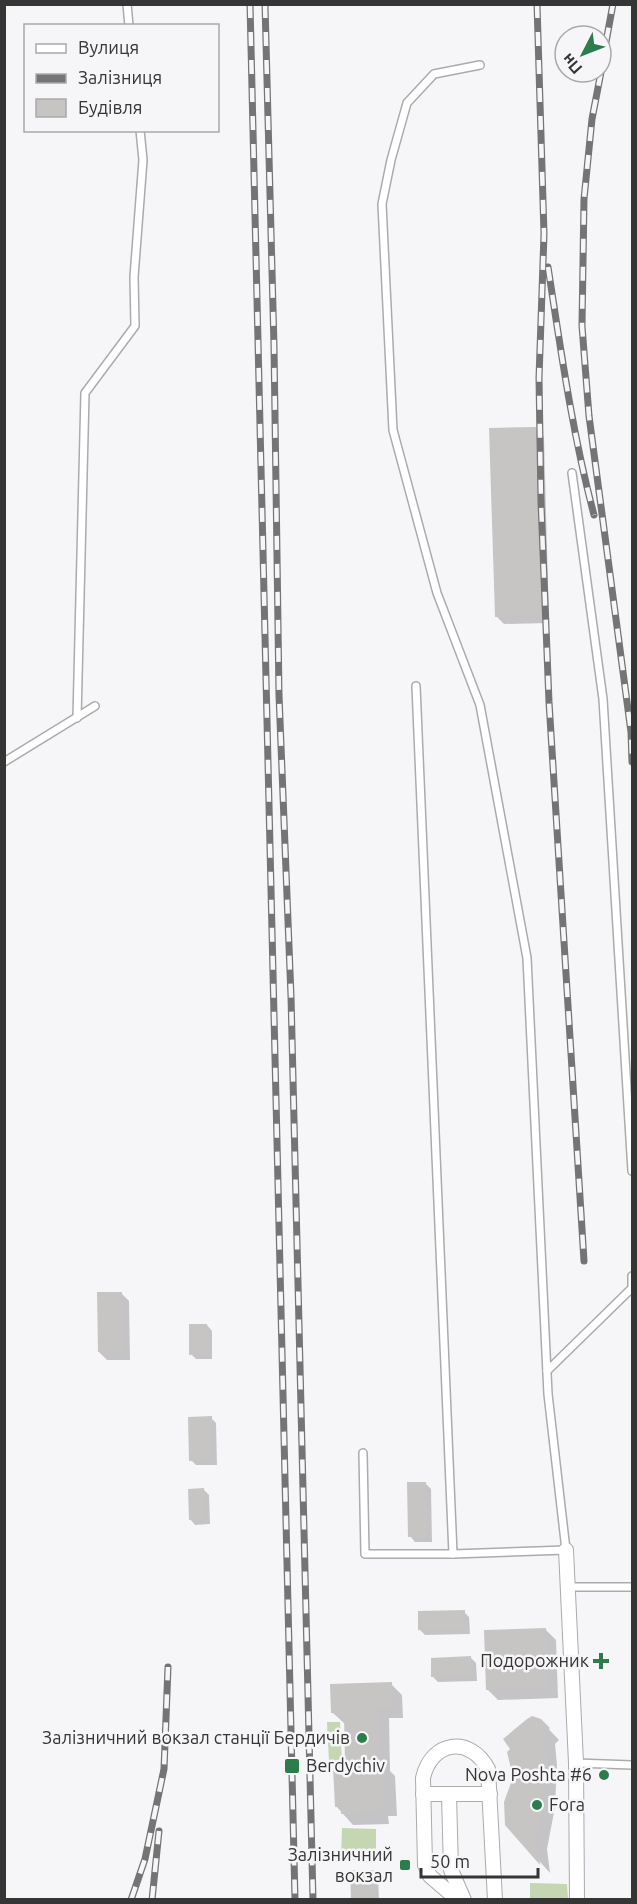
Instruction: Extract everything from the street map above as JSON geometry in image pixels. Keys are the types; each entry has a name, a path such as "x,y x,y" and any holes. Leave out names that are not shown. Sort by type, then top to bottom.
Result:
{"street":[{"path":"566,1550 576,1763 577,1899"},
{"path":"458,1899 435,1881 426,1871 425,1865 423,1794 425,1767 441,1750 452,1747 463,1747 474,1752 488,1769 495,1899"},
{"path":"423,1794 490,1794"},
{"path":"449,1794 451,1870 464,1899"}],"lane":[{"path":"127,4 129,24"},
{"path":"363,1453 365,1554 566,1550 547,1371 527,958 480,705 437,593 393,430 382,204 391,160 407,103 434,74 480,65"},
{"path":"76,718 85,393 135,326 134,277 142,160 140,132"},
{"path":"572,473 603,699 633,1171"},
{"path":"416,686 453,1554"},
{"path":"4,762 95,706"},
{"path":"547,1371 632,1288 633,1276"},
{"path":"569,1587 633,1587"},
{"path":"576,1763 633,1765"}],"green space":[{"path":"327,1722 340,1722 342,1762 329,1762"},
{"path":"342,1828 376,1829 376,1860 341,1860"},
{"path":"530,1883 567,1884 568,1899 530,1899"}],"building":[{"path":"536,427 542,616 495,617 489,428"},
{"path":"97,1292 122,1292 123,1352 98,1352"},
{"path":"189,1324 207,1324 208,1354 189,1355"},
{"path":"212,1416 212,1461 189,1461 188,1417"},
{"path":"407,1482 426,1482 427,1537 408,1537"},
{"path":"204,1488 205,1520 189,1520 188,1489"},
{"path":"465,1610 465,1630 418,1630 418,1611"},
{"path":"546,1628 548,1688 486,1690 484,1630"},
{"path":"471,1656 472,1676 431,1677 431,1658"},
{"name":"Залізничний вокзал станції Бердичів","path":"392,1682 393,1708 378,1708 380,1763 385,1763 386,1805 378,1806 378,1813 341,1814 341,1806 335,1807 333,1767 345,1766 344,1713 331,1713 330,1684"},
{"path":"532,1716 541,1719 550,1728 545,1733 547,1779 537,1838 540,1865 505,1825 504,1802 512,1780 512,1773 507,1752 510,1749 503,1739"},
{"path":"350,1870 374,1870 375,1900 351,1900"}],"railway":[{"path":"250,4 295,1900"},
{"path":"265,4 274,346 279,695 291,996 313,1900"},
{"path":"537,4 544,234 539,378 541,502 549,702 584,1261"},
{"path":"609,24 613,4"},
{"path":"599,84 592,119 584,199 582,326 589,416 631,732 632,762"},
{"path":"548,267 573,422 594,515"},
{"path":"131,1900 145,1859 164,1769 168,1667"},
{"path":"152,1900 159,1831"}],"place":[{"name":"Подорожник","path":"601,1661"},
{"name":"Залізничний вокзал станції Бердичів","path":"362,1738"},
{"name":"Berdychiv","path":"292,1766"},
{"name":"Nova Poshta #6","path":"604,1775"},
{"name":"Fora","path":"537,1805"},
{"name":"Залізничний вокзал","path":"405,1865"}]}
